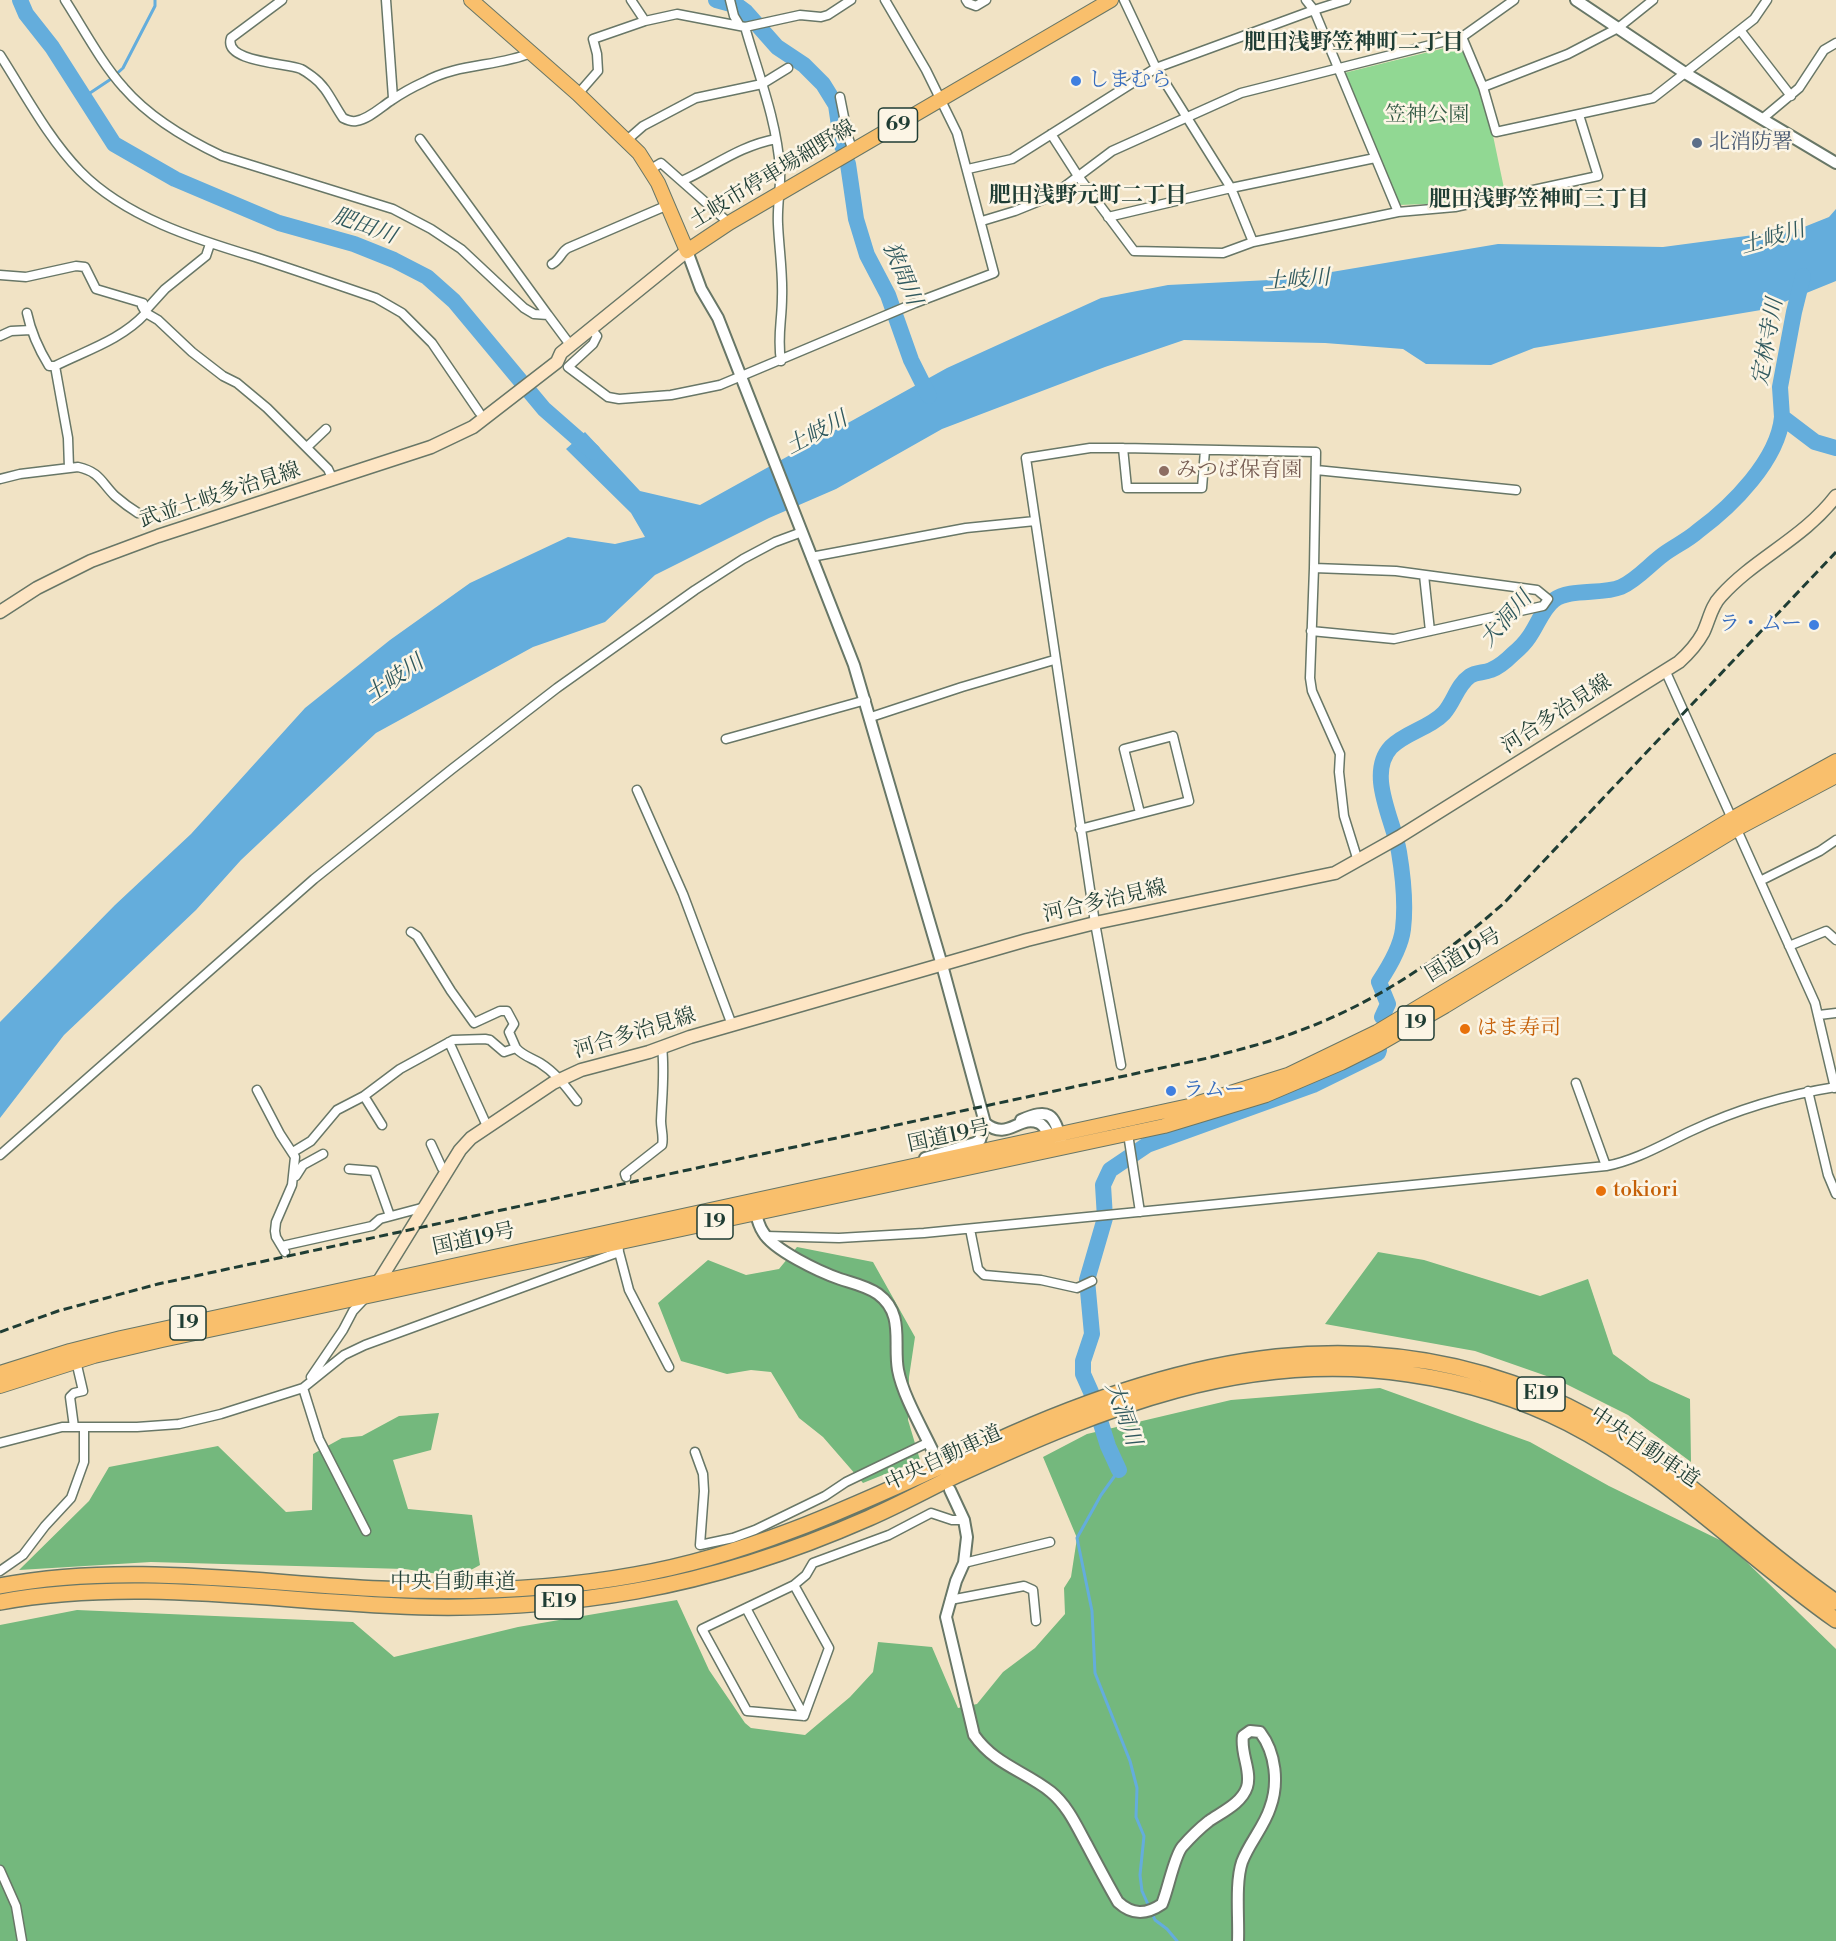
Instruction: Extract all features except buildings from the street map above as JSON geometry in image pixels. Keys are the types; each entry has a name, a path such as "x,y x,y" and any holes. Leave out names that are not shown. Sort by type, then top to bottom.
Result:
{"highway":[{"name":"中央自動車道","path":"0,1586 78,1576 145,1574 379,1589 473,1590 559,1585 633,1576 740,1550 789,1533 863,1502 996,1440 1083,1413 1118,1408 1222,1364 1311,1353 1353,1352 1431,1362 1502,1380 1570,1407 1634,1445 1692,1487 1786,1565 1836,1602"},
{"name":"中央自動車道","path":"1188,1379 1225,1378 1313,1368 1353,1368 1429,1377 1472,1387 1519,1402 1563,1420 1596,1438 1655,1477 1836,1620"},
{"name":"中央自動車道","path":"0,1602 79,1593 149,1591 427,1607 474,1607 529,1605 635,1591 690,1580 780,1553 869,1518 1083,1413"}],"main road":[{"name":"土岐市停車場細野線","path":"471,0 627,140 651,169 687,251 729,223 1111,0"},
{"name":"武並土岐多治見線","path":"0,612 37,588 91,561 158,536 420,451 473,427 485,412 592,330 687,251"},
{"name":"河合多治見線","path":"367,1296 378,1283 460,1150 487,1126 560,1080 581,1070 732,1025 942,964 1095,923 1335,873 1563,736 1679,662 1696,644 1716,601 1722,594 1795,537 1824,512 1836,496"},
{"name":"国道19号","path":"754,1207 899,1181 1164,1126 1248,1101 1341,1064 1437,1011 1836,761"},
{"name":"国道19号","path":"0,1386 76,1361 162,1340 618,1241 900,1168 1189,1106 1260,1085 1312,1065 1386,1027 1735,823 1836,776"},
{"name":"国道19号","path":"0,1373 121,1338 378,1283 618,1241"}],"street":[{"path":"65,0 122,86 165,124 222,156 393,209 419,222 461,249 524,308 534,314 548,315"},
{"path":"282,0 231,38 229,43 231,48 247,58 300,69 312,76 321,83 343,118 349,121 356,122 364,118 393,98 432,77 452,70 531,53"},
{"path":"386,0 393,98"},
{"path":"631,0 645,21"},
{"path":"730,0 732,10 745,26 776,139 781,194 778,204 783,296 778,340 781,361"},
{"path":"578,94 598,70 593,39 642,24 645,21 677,14 745,26 800,15 821,17 851,0"},
{"path":"592,330 597,336 593,344 568,367 608,398 671,395 720,385 741,378 915,303 994,273 957,133 942,99 885,0"},
{"path":"966,0 976,6 986,0"},
{"path":"1124,0 1156,68 1231,188 1253,243"},
{"path":"1306,0 1314,10 1398,212"},
{"path":"968,169 1012,159 1156,68 1346,0"},
{"path":"982,221 1052,196 1112,151 1241,93 1462,37 1514,0"},
{"path":"1576,0 1685,73 1836,163"},
{"path":"1483,87 1568,54 1618,28 1653,0"},
{"path":"1462,37 1483,87 1496,132 1653,98 1754,19 1767,0"},
{"path":"1740,30 1791,96"},
{"path":"1765,121 1799,88 1824,50 1836,43"},
{"path":"0,55 66,156 82,173 118,202 210,244 376,298 402,313 432,344 485,412"},
{"path":"627,140 643,126 696,99 762,84 789,68"},
{"path":"840,97 853,151"},
{"path":"1051,134 1078,176 1134,251 1222,254 1253,243 1398,212 1455,207 1598,176 1579,115"},
{"path":"420,139 548,315 560,354"},
{"path":"682,182 744,147 776,139"},
{"path":"1108,217 1375,158"},
{"path":"651,169 661,163 729,223"},
{"path":"552,264 568,248 668,205"},
{"path":"27,313 31,330 49,366 55,366 134,327 165,290 206,256 210,244"},
{"path":"687,251 701,289 718,318 842,631 866,700 982,1107 985,1123 980,1140 900,1168"},
{"path":"0,275 26,277 76,266 85,267 96,289 143,303 142,306 146,312 158,320 192,352 223,376 237,383 267,408 328,469 333,480"},
{"path":"0,336 11,331 31,330"},
{"path":"55,366 68,438 69,468"},
{"path":"307,447 326,429"},
{"path":"1123,447 1127,488 1202,488 1205,450"},
{"path":"1121,1065 1080,829 1026,458 1090,448 1123,447 1316,452 1311,691 1340,754 1339,772 1344,816 1358,861"},
{"path":"0,479 20,474 85,468 97,474 116,497 138,513"},
{"path":"1316,470 1516,490"},
{"path":"811,557 966,528 1035,521"},
{"path":"0,1155 314,879 452,769 574,676 695,590 743,559 775,542 802,532"},
{"path":"1311,631 1394,639 1543,606 1548,599 1537,590 1396,571 1314,568"},
{"path":"1424,575 1430,631"},
{"path":"871,717 1054,660"},
{"path":"765,1236 839,1238 970,1229 1606,1166 1626,1162 1692,1130 1752,1106 1808,1091 1836,1088 1819,1015 1665,670"},
{"path":"726,739 866,700"},
{"path":"1080,829 1189,801 1173,735 1124,749 1140,813"},
{"path":"637,790 683,894 732,1025"},
{"path":"1760,881 1820,851 1836,840"},
{"path":"411,932 417,936 451,992 474,1023 500,1011 507,1011 514,1024 509,1032 516,1048 520,1053 538,1061 560,1080 577,1101"},
{"path":"1789,946 1826,932 1836,940"},
{"path":"1819,1015 1836,1013"},
{"path":"293,1152 310,1141 337,1110 363,1096 400,1069 449,1042 485,1038 504,1052 516,1048"},
{"path":"449,1042 487,1126"},
{"path":"626,1177 624,1174 663,1142 662,1047"},
{"path":"1576,1083 1606,1166"},
{"path":"257,1090 280,1134 293,1152 296,1164 293,1180 275,1231 284,1249 372,1226 380,1219 426,1207"},
{"path":"1808,1091 1828,1175 1836,1194"},
{"path":"363,1096 382,1125"},
{"path":"982,1107 993,1122 999,1124 1048,1113 1054,1118 1054,1135"},
{"path":"985,1123 997,1130 1006,1130 1035,1122 1054,1135 1063,1148"},
{"path":"1128,1134 1140,1212"},
{"path":"431,1144 442,1168 447,1173"},
{"path":"293,1180 303,1165 323,1154"},
{"path":"349,1169 374,1171 390,1216"},
{"path":"754,1207 765,1236 795,1259 832,1276 867,1288 879,1294 888,1304 895,1317 898,1330 898,1372 936,1458"},
{"path":"970,1229 978,1269 984,1275 1041,1280 1077,1288 1092,1281"},
{"path":"0,1443 52,1429 179,1424 221,1414 303,1388 344,1355 365,1345 618,1241 629,1290 669,1366"},
{"path":"303,1388 343,1330 353,1311 367,1296"},
{"path":"74,1427 70,1397 74,1393 83,1391 76,1361"},
{"path":"303,1388 320,1439 366,1531"},
{"path":"0,1570 24,1555 45,1526 71,1498 84,1462 84,1428"},
{"path":"695,1452 703,1474 704,1491 700,1545 733,1538 755,1530 929,1442"},
{"path":"950,1490 964,1520 967,1537 964,1563 956,1581 946,1617 975,1735 983,1748 996,1759 1052,1792 1071,1816 1118,1902 1126,1909 1141,1913 1154,1910 1162,1904 1183,1847 1207,1823 1240,1798 1247,1787 1247,1773 1241,1746 1243,1736 1250,1731 1260,1732 1270,1749 1275,1784 1270,1808 1242,1864 1239,1883 1238,1941"},
{"path":"804,1716 747,1711 702,1629 794,1585 806,1575 813,1563 889,1535 931,1513 952,1520 964,1520"},
{"path":"964,1563 1050,1542"},
{"path":"794,1585 829,1648 804,1716"},
{"path":"950,1600 1024,1586 1033,1590 1036,1621"},
{"path":"746,1608 804,1716"},
{"path":"0,1870 16,1906 22,1941"}],"green space":[{"name":"笠神公園","path":"1465,43 1486,102 1505,193 1453,203 1399,205 1344,73"},
{"path":"797,1247 873,1262 915,1337 909,1377 908,1420 920,1460 863,1483 823,1437 799,1418 771,1372 751,1370 727,1374 681,1361 658,1303 708,1260 746,1275 779,1269"},
{"path":"1378,1252 1424,1260 1540,1296 1588,1279 1613,1354 1650,1381 1690,1399 1691,1462 1628,1415 1558,1380 1475,1351 1325,1324"},
{"path":"1380,1388 1530,1442 1609,1486 1728,1544 1836,1649 1836,1941 0,1941 0,1625 77,1610 353,1622 394,1657 518,1627 677,1600 709,1670 745,1723 751,1728 805,1735 850,1697 873,1672 878,1642 932,1647 958,1708 977,1704 1003,1672 1035,1648 1065,1614 1064,1588 1071,1577 1077,1538 1043,1457 1087,1434 1231,1400"},
{"path":"439,1413 431,1450 393,1460 408,1509 472,1515 480,1565 458,1577 405,1569 151,1562 19,1570 89,1501 109,1467 218,1446 286,1512 312,1510 313,1454 342,1438 362,1436 399,1416"}],"water":[{"name":"土岐川","path":"1836,209 1836,281 1767,309 1534,348 1491,365 1426,364 1403,349 1325,343 1184,340 1105,367 942,429 836,489 769,518 655,575 605,622 533,647 376,733 241,860 196,910 64,1035 0,1118 0,1022 115,905 191,834 305,708 390,640 470,583 568,537 615,544 645,537 631,513 566,449 585,432 640,491 700,505 947,368 1101,298 1168,285 1290,279 1498,244 1663,247 1799,229 1829,217"}],"waterway":[{"name":"肥田川","path":"20,0 26,14 52,47 114,144 175,179 279,223 354,244 394,260 427,277 454,301 544,409 593,452"},
{"path":"84,97 123,68 155,6 155,0"},
{"name":"狭間川","path":"716,0 738,6 746,12 777,47 804,65 823,84 836,105 842,146"},
{"name":"狭間川","path":"848,164 856,219 867,255 888,295 911,360 929,396"},
{"name":"定林寺川","path":"1803,276 1780,387 1782,417 1815,442 1836,448"},
{"name":"大洞川","path":"1382,1017 1388,1004 1379,982 1400,943 1404,910 1399,852 1381,784 1384,758 1391,747 1444,713 1462,684 1470,676 1494,669 1509,658 1532,633 1543,612 1554,600 1569,594 1605,591 1621,587 1711,521 1725,509 1763,465 1779,433 1782,417"},
{"name":"大洞川","path":"1119,1470 1108,1446 1083,1374 1083,1361 1092,1334 1087,1280 1105,1218 1103,1185 1110,1170 1147,1145 1313,1085 1378,1053 1379,1050"},
{"name":"大洞川","path":"1119,1470 1101,1495 1077,1538 1092,1611 1095,1673 1130,1761 1137,1788 1136,1817 1144,1836 1140,1875 1142,1891 1155,1920 1177,1941"}],"railway":[{"path":"0,1332 58,1311 158,1284 1208,1058 1274,1040 1325,1021 1380,993 1432,961 1504,903 1836,552"}],"place":[{"name":"しまむら","path":"1076,81"},
{"name":"北消防署","path":"1697,143"},
{"name":"みつば保育園","path":"1164,471"},
{"name":"ラ・ムー","path":"1814,625"},
{"name":"はま寿司","path":"1465,1029"},
{"name":"ラムー","path":"1171,1091"},
{"name":"tokiori","path":"1601,1191"}],"district":[{"name":"肥田浅野笠神町二丁目","path":"1354,44"},
{"name":"肥田浅野元町二丁目","path":"1088,197"},
{"name":"肥田浅野笠神町三丁目","path":"1539,201"}]}
